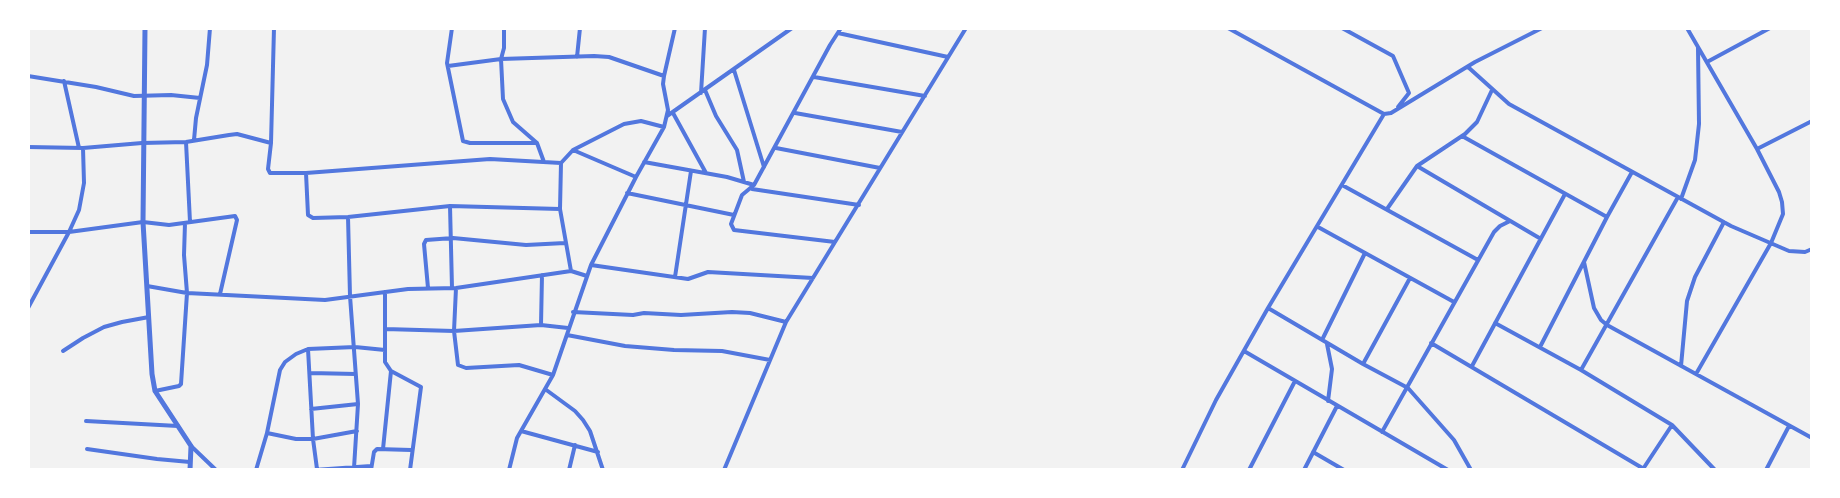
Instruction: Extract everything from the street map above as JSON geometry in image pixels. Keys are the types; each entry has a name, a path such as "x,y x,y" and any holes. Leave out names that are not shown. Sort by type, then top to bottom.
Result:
{"street":[{"path":"145,28 146,94 142,143 143,222 152,374 155,391 191,446 216,470"},
{"path":"194,140 207,65 210,28"},
{"path":"274,28 271,142 268,169 270,173 306,173 490,159 561,163"},
{"path":"452,28 448,66 460,132 465,143 537,143"},
{"path":"504,28 504,48 501,59 502,89 506,110 513,122 537,143 544,162"},
{"path":"577,57 580,28"},
{"path":"509,470 517,438 553,375 591,265 627,193 664,127 667,116 664,76 675,28"},
{"path":"705,28 703,92 737,150 744,182"},
{"path":"667,116 792,28"},
{"path":"724,470 786,322 966,28"},
{"path":"1228,28 1384,114"},
{"path":"1342,28 1393,56 1409,93 1394,111"},
{"path":"1182,470 1216,400 1268,308 1384,114 1394,111 1468,67 1542,28"},
{"path":"1688,28 1757,149 1782,202 1783,214 1771,243 1696,374"},
{"path":"1707,62 1770,28"},
{"path":"835,242 734,230 731,224 744,192 753,187 776,148 830,45 840,31 948,57"},
{"path":"1581,370 1680,198 1695,160 1699,124 1698,48"},
{"path":"448,66 501,59 609,57 664,76"},
{"path":"1468,67 1492,90 1528,115 1724,222 1789,251 1805,252 1812,249"},
{"path":"734,70 764,167"},
{"path":"28,76 134,96 146,94 200,98"},
{"path":"814,77 925,96"},
{"path":"28,308 69,232 83,196 81,148 64,81"},
{"path":"1387,209 1417,166 1462,136 1477,122 1492,90"},
{"path":"673,113 706,173"},
{"path":"795,113 902,132"},
{"path":"571,271 560,209 561,163 573,150 624,124 641,121 664,127"},
{"path":"1757,149 1812,121"},
{"path":"28,147 81,148 186,142 237,135 271,142"},
{"path":"1462,136 1607,217"},
{"path":"155,391 181,384 187,293 184,255 187,223 186,142"},
{"path":"776,148 880,168"},
{"path":"573,150 636,177"},
{"path":"644,162 706,173 744,182 753,187 859,205"},
{"path":"1417,166 1541,238"},
{"path":"675,277 692,171"},
{"path":"1540,347 1632,172"},
{"path":"306,173 310,217 348,217 450,206 560,209"},
{"path":"1342,184 1478,260"},
{"path":"627,193 734,215"},
{"path":"1472,366 1565,194"},
{"path":"450,206 453,238 454,331 457,361 460,367 519,365 553,375"},
{"path":"28,232 69,232 143,222 169,225 237,217 220,294"},
{"path":"348,217 350,296 358,404 354,468"},
{"path":"1382,432 1494,232 1510,220"},
{"path":"1681,366 1687,301 1695,277 1724,222"},
{"path":"1318,227 1454,302"},
{"path":"428,288 425,241 453,238 526,245 565,243"},
{"path":"1322,340 1365,253"},
{"path":"1584,262 1594,308 1607,325 1812,438"},
{"path":"591,265 675,277 693,278 708,272 813,278"},
{"path":"146,286 187,293 311,300 385,291 454,288 571,271 587,276"},
{"path":"541,325 542,275"},
{"path":"1363,364 1410,278"},
{"path":"385,291 385,362 391,371 421,387 410,470"},
{"path":"1268,308 1408,388 1454,441 1471,470"},
{"path":"573,312 681,315 732,312 750,313 786,322"},
{"path":"63,351 104,327 150,317"},
{"path":"1495,324 1581,370 1672,425 1715,470"},
{"path":"385,329 454,331 541,325 568,328"},
{"path":"567,335 625,346 722,351 770,360"},
{"path":"1327,343 1332,369 1328,401"},
{"path":"1431,343 1644,469 1672,425"},
{"path":"256,470 267,433 280,370 285,362 308,349 355,347 385,350"},
{"path":"308,349 316,469 371,468 374,452 377,449 411,450"},
{"path":"1244,351 1448,470"},
{"path":"383,449 391,371"},
{"path":"310,373 356,374"},
{"path":"1249,470 1295,381"},
{"path":"544,389 575,411 583,420 590,431 603,470"},
{"path":"311,409 358,404"},
{"path":"1304,470 1337,406"},
{"path":"86,421 179,426"},
{"path":"1766,470 1789,426"},
{"path":"521,430 598,452"},
{"path":"267,433 296,439 313,439 357,431"},
{"path":"569,470 575,445"},
{"path":"190,470 191,446"},
{"path":"87,449 190,462"},
{"path":"1313,452 1344,470"}]}
